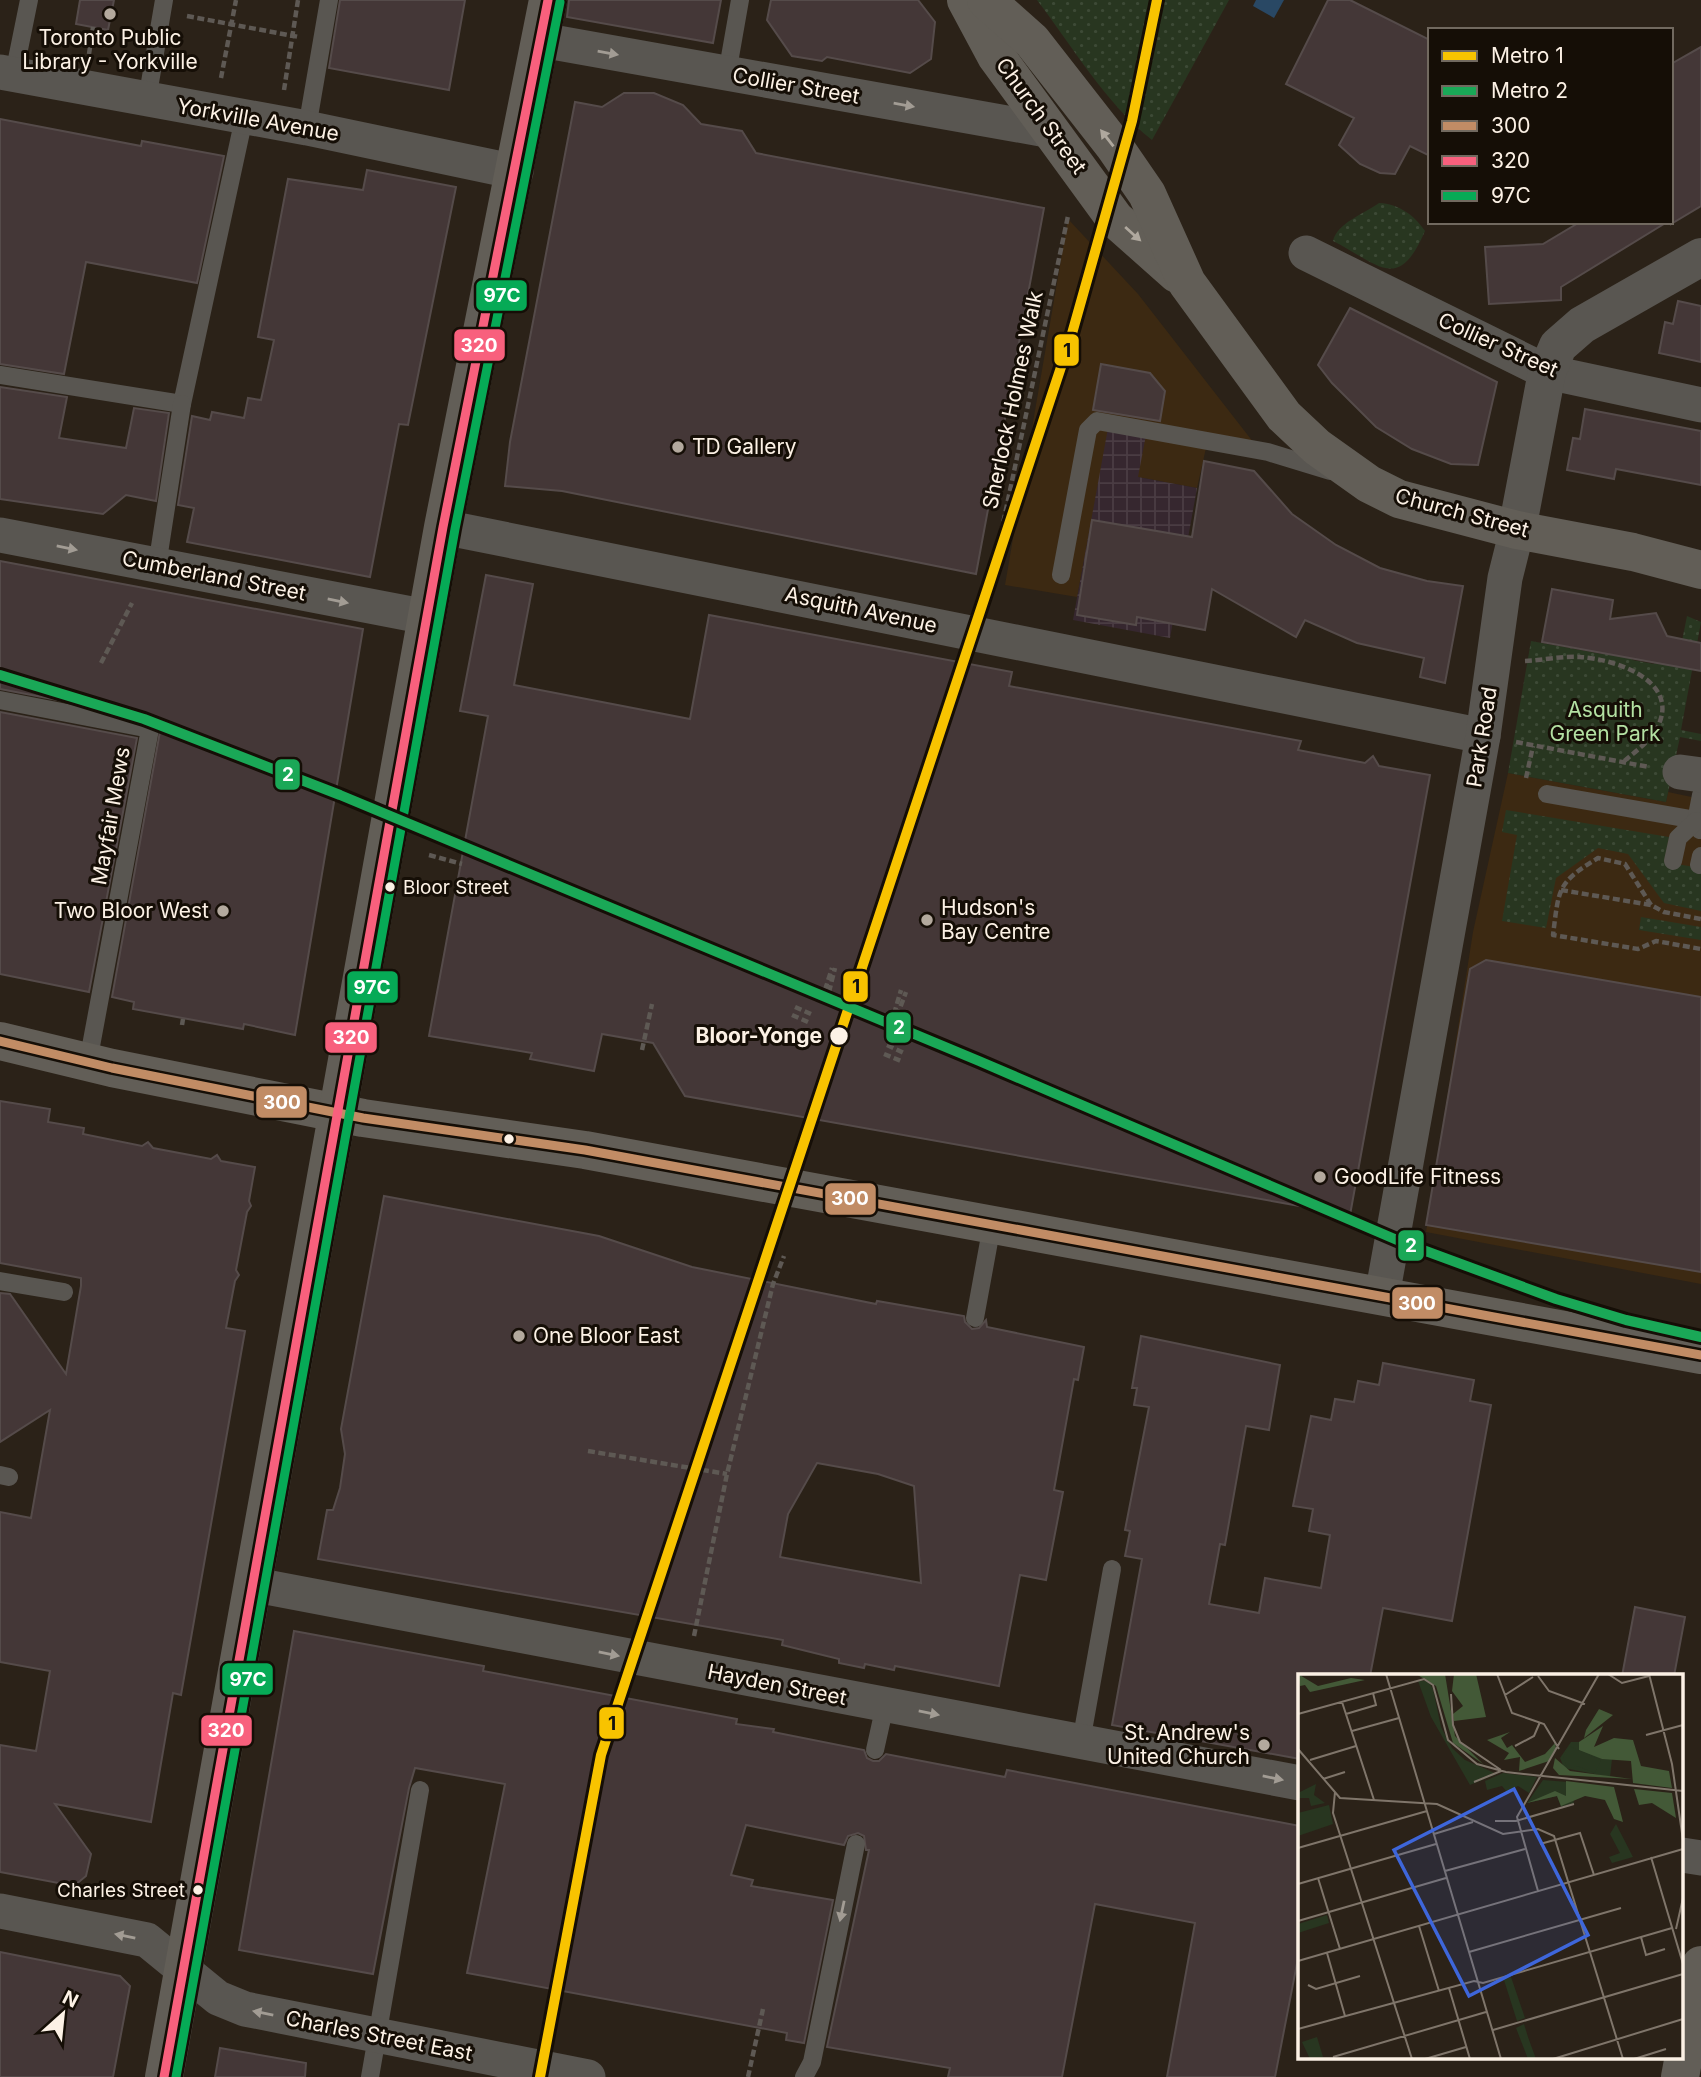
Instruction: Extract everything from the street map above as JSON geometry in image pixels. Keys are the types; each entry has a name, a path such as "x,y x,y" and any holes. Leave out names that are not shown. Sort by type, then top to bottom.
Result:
{"main road":[{"path":"164,2077 255,1585 443,527 516,172 548,0"},
{"name":"Church Street","path":"967,0 996,56 1115,219 1187,282"},
{"name":"Church Street","path":"986,0 1032,41 1120,156 1147,194 1187,282 1284,416 1317,447 1369,484 1410,502 1517,530 1633,552 1701,570"},
{"path":"0,1041 88,1062 338,1113 585,1150 1701,1355"},
{"path":"1684,2056 1701,1965"}],"street":[{"name":"Collier Street","path":"541,40 1052,131"},
{"name":"Yorkville Avenue","path":"7,73 307,128 516,172"},
{"name":"Collier Street","path":"1306,253 1546,372 1701,405"},
{"name":"Park Road","path":"1382,1296 1494,738 1505,578 1517,530 1546,372 1558,346 1570,333 1701,257"},
{"name":"Asquith Avenue","path":"443,527 1494,738"},
{"name":"Cumberland Street","path":"0,535 427,617"},
{"name":"Hayden Street","path":"255,1585 1298,1783"},
{"name":"Charles Street East","path":"0,1911 147,1940 218,1998 245,2009 378,2035 486,2067 588,2077"}],"lane":[{"path":"7,73 29,0"},
{"path":"307,128 329,0"},
{"path":"727,74 740,0"},
{"path":"147,100 163,6"},
{"path":"157,566 182,404 244,118"},
{"path":"0,374 182,404"},
{"path":"1061,575 1088,430 1097,421 1268,452 1369,484"},
{"name":"Mayfair Mews","path":"0,700 150,729 88,1062"},
{"path":"1694,780 1699,825"},
{"path":"1547,794 1699,825"},
{"path":"1673,861 1678,838 1699,825"},
{"path":"975,1318 992,1225"},
{"path":"0,1281 64,1292"},
{"path":"1081,1742 1112,1569"},
{"path":"876,1750 885,1705"},
{"path":"370,2077 420,1790"},
{"path":"804,2077 812,2062 856,1844"}],"path":[{"path":"219,85 236,0"},
{"path":"283,98 298,0"},
{"path":"163,6 231,25 322,41"},
{"path":"88,57 93,27"},
{"name":"Sherlock Holmes Walk","path":"986,605 1071,202"},
{"path":"101,663 132,603"},
{"path":"1522,661 1575,657 1609,662 1635,671 1657,690 1662,713 1658,727 1648,740 1622,763"},
{"path":"1494,738 1694,780"},
{"path":"1526,778 1533,746"},
{"path":"429,855 462,864"},
{"path":"1651,905 1625,863 1598,858 1573,874 1561,890 1553,935 1638,949 1656,941 1701,949"},
{"path":"1561,890 1651,905 1664,912 1701,919"},
{"path":"827,991 834,968"},
{"path":"895,1015 904,991"},
{"path":"642,1050 652,1003"},
{"path":"795,1007 811,1014"},
{"path":"792,1016 808,1022"},
{"path":"182,1025 183,1019"},
{"path":"887,1045 904,1053"},
{"path":"884,1054 901,1061"},
{"path":"692,1646 727,1474 773,1284 785,1255"},
{"path":"588,1451 727,1474"},
{"path":"748,2077 763,2009"}],"shaded area":[{"path":"1068,219 1138,294 1264,456 1206,448 1197,488 1138,477 1109,429 1077,597 1005,585"},
{"path":"1108,428 1146,435 1138,477 1197,488 1170,638 1073,620"},
{"path":"1508,773 1666,802 1668,792 1701,799 1701,1284 1426,1232 1473,932"}],"green space":[{"path":"1037,0 1229,0 1152,140 1135,126 1090,74"},
{"path":"1379,203 1405,211 1425,231 1406,262 1396,268 1376,265 1333,241 1345,224"},
{"name":"Asquith Green Park","path":"1687,616 1701,622 1681,730 1701,734 1701,741 1680,737 1666,802 1508,773 1531,641 1602,654 1604,647 1633,655 1632,660 1654,664 1660,644 1682,641"},
{"path":"1506,810 1669,837 1664,862 1701,868 1701,911 1664,903 1628,854 1598,848 1556,878 1546,928 1502,921 1517,835 1502,832"},
{"path":"1641,917 1701,927 1701,940 1639,930"}],"water":[{"path":"1256,0 1284,0 1274,18 1253,6"}],"building":[{"path":"80,0 114,0 108,30 76,24"},
{"path":"340,0 465,0 449,90 329,68"},
{"path":"569,0 721,0 713,43 567,17"},
{"path":"771,0 918,0 935,22 931,59 910,73 827,57 822,61 792,56 767,20"},
{"path":"1328,0 1350,0 1428,39 1428,155 1410,146 1395,174 1380,173 1360,164 1339,145 1354,118 1286,84"},
{"path":"1701,47 1701,206 1673,223 1673,63"},
{"path":"624,93 654,93 683,105 701,124 742,131 756,153 1044,208 976,574 562,491 505,486 510,442 575,102 602,107"},
{"path":"0,119 141,146 142,141 224,156 197,283 86,262 64,374 0,364"},
{"path":"367,170 456,187 408,425 399,424 370,577 187,542 194,508 178,505 192,416 210,420 212,412 244,418 248,398 261,400 274,340 258,337 288,179 363,190"},
{"path":"1577,224 1664,224 1561,287 1561,300 1489,304 1485,247 1543,244"},
{"path":"1678,301 1701,306 1701,362 1659,353 1665,322 1673,324"},
{"path":"1350,308 1497,382 1478,465 1451,464 1412,449 1376,427 1332,383 1318,365"},
{"path":"1101,364 1150,373 1165,391 1160,421 1093,410"},
{"path":"0,387 67,397 59,438 126,448 134,408 169,413 156,501 126,495 103,514 0,499"},
{"path":"1585,409 1701,431 1701,485 1616,469 1614,479 1567,470 1573,438 1580,439"},
{"path":"1204,461 1254,471 1292,514 1336,545 1380,568 1427,581 1463,586 1445,683 1420,677 1424,658 1357,643 1305,620 1296,637 1212,589 1205,630 1137,617 1136,625 1077,615 1092,520 1192,537"},
{"path":"0,561 363,629 295,1035 244,1024 243,1029 133,1009 134,1002 112,997 161,726 152,718 0,689"},
{"name":"Hudson's Bay Centre","path":"486,575 533,584 514,685 690,719 709,615 1012,672 1009,686 1301,741 1298,750 1365,763 1373,756 1379,766 1430,775 1350,1215 685,1096 653,1043 602,1034 594,1071 530,1059 532,1053 429,1036 488,716 460,711"},
{"path":"1552,589 1613,600 1610,619 1656,613 1667,636 1701,643 1701,671 1542,642"},
{"path":"0,712 137,738 89,992 0,974"},
{"path":"1486,960 1701,997 1701,1272 1426,1225 1470,969"},
{"path":"0,1101 50,1109 48,1122 84,1128 83,1134 142,1146 148,1142 153,1148 211,1159 217,1155 221,1161 255,1167 249,1201 251,1206 247,1212 236,1270 239,1275 235,1281 226,1328 245,1331 181,1695 173,1693 151,1822 55,1804 91,1854 86,1876 74,1886 0,1872 0,1745 36,1751 50,1671 0,1662 0,1512 31,1518 50,1410 0,1442 0,1293 10,1294 66,1374 81,1278 0,1263"},
{"path":"384,1196 599,1236 692,1267 876,1304 877,1301 964,1316 965,1322 972,1329 979,1328 986,1320 987,1327 1084,1347 1078,1380 1074,1379 1054,1490 1063,1492 1046,1580 1020,1575 999,1686 895,1666 894,1670 865,1664 864,1668 782,1645 783,1640 318,1559 327,1510 333,1510 340,1488 345,1454 341,1429","holes":["817,1463 878,1474 914,1486 921,1583 780,1557 788,1514"]},
{"path":"1141,1336 1280,1365 1269,1430 1246,1426 1225,1545 1220,1544 1209,1604 1259,1613 1265,1578 1321,1588 1330,1535 1309,1531 1313,1509 1293,1506 1311,1416 1331,1420 1335,1399 1354,1402 1358,1381 1379,1385 1383,1363 1474,1380 1470,1401 1491,1405 1452,1621 1383,1608 1370,1674 1298,1674 1298,1759 1112,1725 1142,1559 1125,1556 1130,1531 1125,1530 1149,1407 1134,1405 1137,1388 1132,1388"},
{"path":"1635,1607 1685,1617 1674,1674 1622,1674"},
{"path":"294,1631 484,1666 483,1671 737,1719 736,1724 774,1729 773,1732 864,1750 867,1758 873,1761 879,1761 886,1754 1005,1777 1007,1770 1298,1826 1298,1958 1275,2077 1167,2077 1195,1923 1095,1904 1062,2077 948,2077 950,2068 827,2047 869,1850 866,1850 864,1836 858,1833 848,1836 844,1845 746,1825 731,1875 753,1880 751,1886 833,1900 804,2043 786,2040 787,2033 467,1973 505,1784 415,1768 373,1974 239,1950"},
{"path":"0,1952 120,1976 130,1986 113,2077 0,2077"},
{"path":"220,2048 306,2063 305,2077 215,2077"}],"metro line":[{"name":"1","path":"540,2077 601,1755 1071,337 1132,121 1157,0"},
{"name":"2","path":"0,675 144,719 340,795 979,1061 1404,1243 1556,1299 1626,1320 1701,1337"}],"transit line":[{"name":"320","path":"164,2077 443,527 548,0"},
{"name":"97C","path":"176,2077 455,529 560,2"},
{"name":"300","path":"0,1041 112,1068 363,1118 585,1150 1701,1355"}],"place":[{"name":"Toronto Public Library - Yorkville","path":"110,14"},
{"name":"TD Gallery","path":"678,447"},
{"name":"Bloor Street","path":"390,887"},
{"name":"Two Bloor West","path":"223,911"},
{"name":"Hudson's Bay Centre","path":"927,920"},
{"name":"Bloor-Yonge","path":"839,1036"},
{"name":"GoodLife Fitness","path":"1320,1177"},
{"name":"One Bloor East","path":"519,1336"},
{"name":"St. Andrew's United Church","path":"1264,1745"},
{"name":"Charles Street","path":"198,1890"}]}
